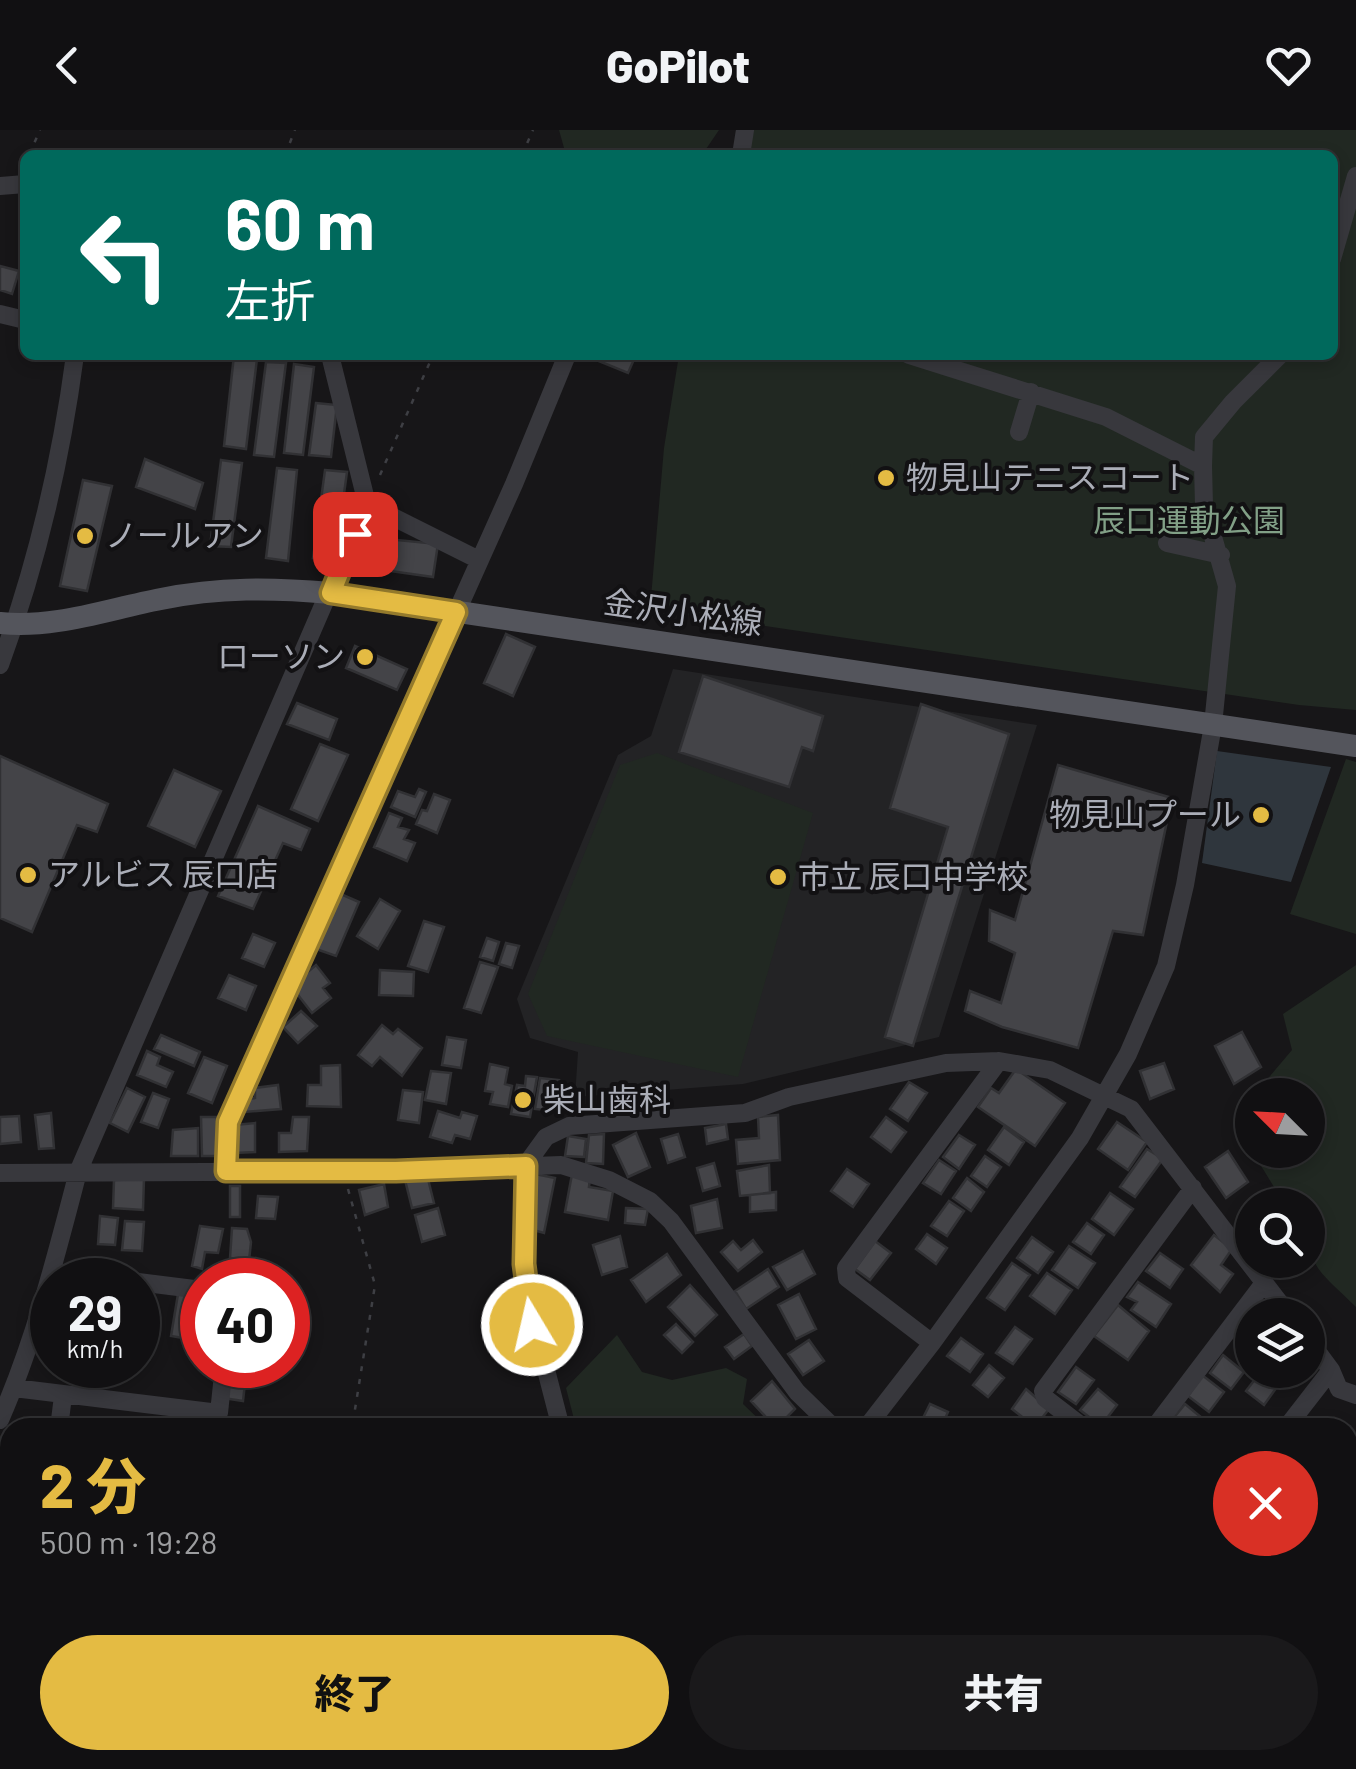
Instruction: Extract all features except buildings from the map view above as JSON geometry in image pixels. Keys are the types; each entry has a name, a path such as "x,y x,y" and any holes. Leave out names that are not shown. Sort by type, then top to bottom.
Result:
{"main road":[{"name":"金沢小松線","path":"7,624 80,618 217,589 331,593 1356,746"}],"street":[{"path":"1338,238 1356,176"},
{"path":"0,665 7,624 44,527 74,360"},
{"path":"55,1258 78,1172 367,504 331,360"},
{"path":"226,1171 228,1122 566,360"},
{"path":"925,360 1106,417 1203,466"},
{"path":"874,1418 1080,1138 1128,1054 1166,966 1213,725 1227,586 1204,505 1204,437 1275,360"},
{"path":"1019,432 1031,392"},
{"path":"367,504 478,560"},
{"path":"1167,543 1221,555"},
{"path":"932,1343 847,1278 846,1268 1000,1061"},
{"path":"558,1418 526,1292 526,1166 546,1136 569,1126 746,1114 789,1096 946,1064 1000,1061 1050,1070 1131,1109 1276,1298"},
{"path":"0,1173 561,1165 609,1180 650,1201 671,1221 797,1392 824,1418"},
{"path":"1071,1418 1045,1398 1042,1391 1192,1188"},
{"path":"1163,1418 1264,1283"},
{"path":"1,1418 30,1339"},
{"path":"1325,1361 1338,1388 1356,1395"},
{"path":"1294,1418 1332,1370"},
{"path":"14,1388 218,1413 221,1388"},
{"path":"60,1418 63,1396"},
{"path":"156,1418 157,1408"}],"path":[{"path":"367,504 431,360"},
{"path":"343,1171 374,1285 354,1418"}],"shaded area":[{"name":"市立 辰口中学校","path":"673,669 1037,725 939,1037 743,1084 575,1097 578,1052 530,1038 517,999 618,755 651,736"},
{"name":"物見山プール","path":"1217,751 1331,767 1291,882 1202,863"}],"green space":[{"path":"559,130 719,130 705,150 565,150"},
{"name":"辰口運動公園","path":"745,130 1356,130 1356,710 1299,705 650,609 664,448 678,360 1338,360 1338,150 737,150"},
{"path":"657,753 813,813 738,1077 547,1036 528,994 620,765"},
{"path":"1346,759 1356,762 1356,934 1290,914"},
{"path":"1356,965 1356,1307 1325,1277 1325,1188 1275,1188 1262,1168 1325,1168 1325,1078 1268,1078 1292,1050 1283,1014"},
{"path":"617,1335 642,1372 672,1380 726,1368 747,1379 743,1404 758,1418 574,1418 566,1388"}],"place":[{"name":"物見山テニスコート","path":"886,478"},
{"name":"ノールアン","path":"85,536"},
{"name":"ローソン","path":"365,657"},
{"name":"物見山プール","path":"1261,815"},
{"name":"アルビス 辰口店","path":"28,875"},
{"name":"市立 辰口中学校","path":"778,877"},
{"name":"柴山歯科","path":"523,1100"}],"route":[{"path":"355,534 331,593 456,612 228,1122 226,1171 526,1166 524,1264 532,1325"}]}
